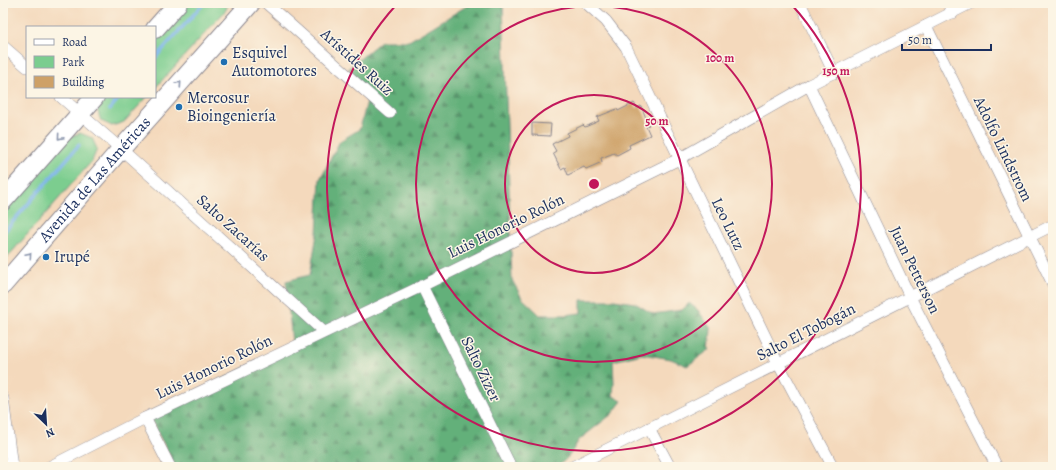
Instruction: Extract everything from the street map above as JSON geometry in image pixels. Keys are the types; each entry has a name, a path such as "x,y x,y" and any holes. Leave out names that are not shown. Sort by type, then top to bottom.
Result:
{"main road":[{"path":"156,28 178,3"},
{"name":"Avenida de Las Américas","path":"3,285 121,149 251,3"},
{"path":"3,201 94,98"}],"street":[{"name":"Arístides Ruiz","path":"266,3 390,113"},
{"name":"Leo Lutz","path":"586,3 606,21 626,46 778,363 833,467"},
{"path":"800,3 834,72"},
{"name":"Luis Honorio Rolón","path":"49,467 145,418 422,286 679,159 809,85 926,26 950,8 971,3"},
{"name":"Adolfo Lindstrom","path":"926,26 1053,284"},
{"path":"3,46 26,66"},
{"name":"Juan Petterson","path":"809,85 910,297 997,467"},
{"name":"Salto Zacarías","path":"62,98 121,149 324,332"},
{"name":"Salto El Tobogán","path":"572,467 1053,225"},
{"name":"Salto Zizer","path":"422,286 511,467"},
{"path":"3,398 12,467"},
{"path":"145,418 170,467"},
{"path":"649,428 670,467"}],"green space":[{"path":"187,3 228,3 226,10 156,87 156,38"},
{"path":"503,3 512,280 522,298 540,315 565,315 581,313 581,300 614,300 635,303 653,314 682,310 689,303 698,310 711,329 709,350 687,366 671,359 642,354 613,361 613,396 622,401 612,414 579,440 569,456 558,467 176,467 150,418 292,343 286,281 310,275 317,234 320,179 340,141 360,129 367,101 349,68 381,41 409,41 470,4"},
{"path":"102,98 146,98 124,122 112,126 101,121 97,109"},
{"path":"80,133 92,138 97,149 92,161 3,262 3,213 68,138"}],"building":[{"path":"634,103 637,108 641,106 649,125 646,126 650,135 629,145 630,148 617,155 614,153 601,158 602,162 586,169 584,167 568,175 565,167 561,169 553,153 556,151 552,144 568,136 567,133 583,125 585,127 599,121 597,117 617,109 618,111"},
{"path":"532,123 551,124 550,136 532,135"}],"waterway":[{"path":"156,57 204,3"},
{"path":"110,109 119,98"},
{"path":"3,233 79,145"}],"place":[{"name":"Esquivel Automotores","path":"224,62"},
{"name":"Mercosur Bioingeniería","path":"179,107"},
{"name":"Irupé","path":"46,257"}]}
